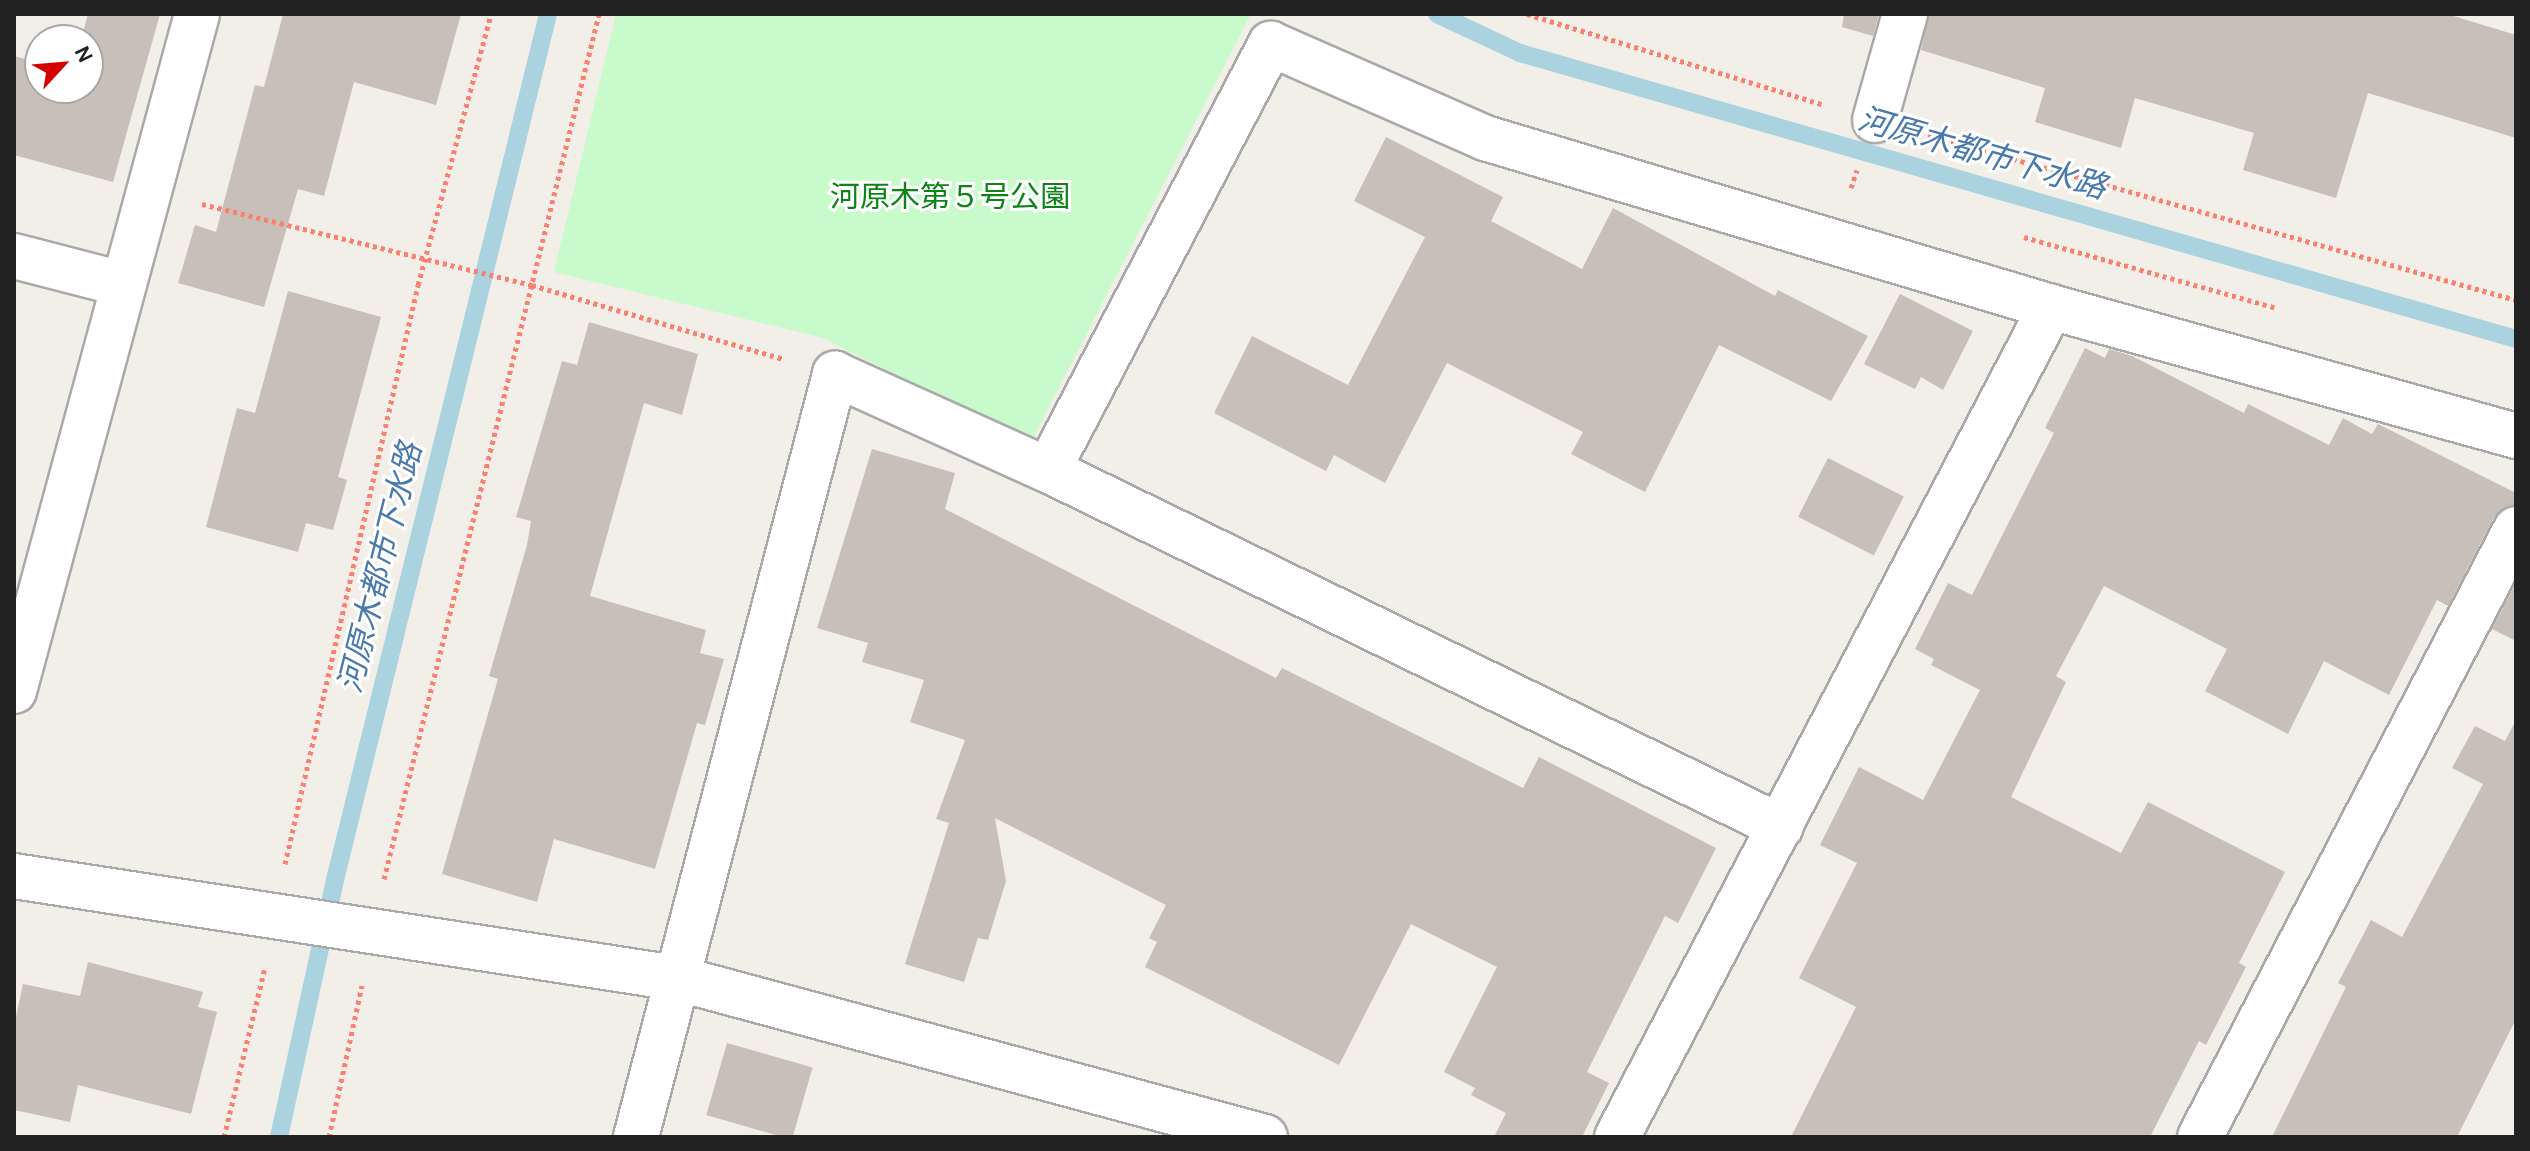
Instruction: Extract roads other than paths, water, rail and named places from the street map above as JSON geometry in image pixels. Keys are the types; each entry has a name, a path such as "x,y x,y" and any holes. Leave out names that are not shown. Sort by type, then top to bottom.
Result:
{"street":[{"path":"14,691 197,14"},
{"path":"1875,120 1905,14"},
{"path":"1048,470 1271,44 1485,138 2051,307 2516,436"},
{"path":"14,256 122,284"},
{"path":"1617,1137 2051,307"},
{"path":"636,1137 835,374 1048,470 1781,827"},
{"path":"2200,1137 2516,529"},
{"path":"14,876 676,978 1265,1137"}],"waterway":[{"name":"河原木都市下水路","path":"279,1137 335,880 548,14"},
{"name":"河原木都市下水路","path":"1437,14 1520,53 2516,339"}],"park label":[{"name":"河原木第５号公園","path":"950,197"}]}
